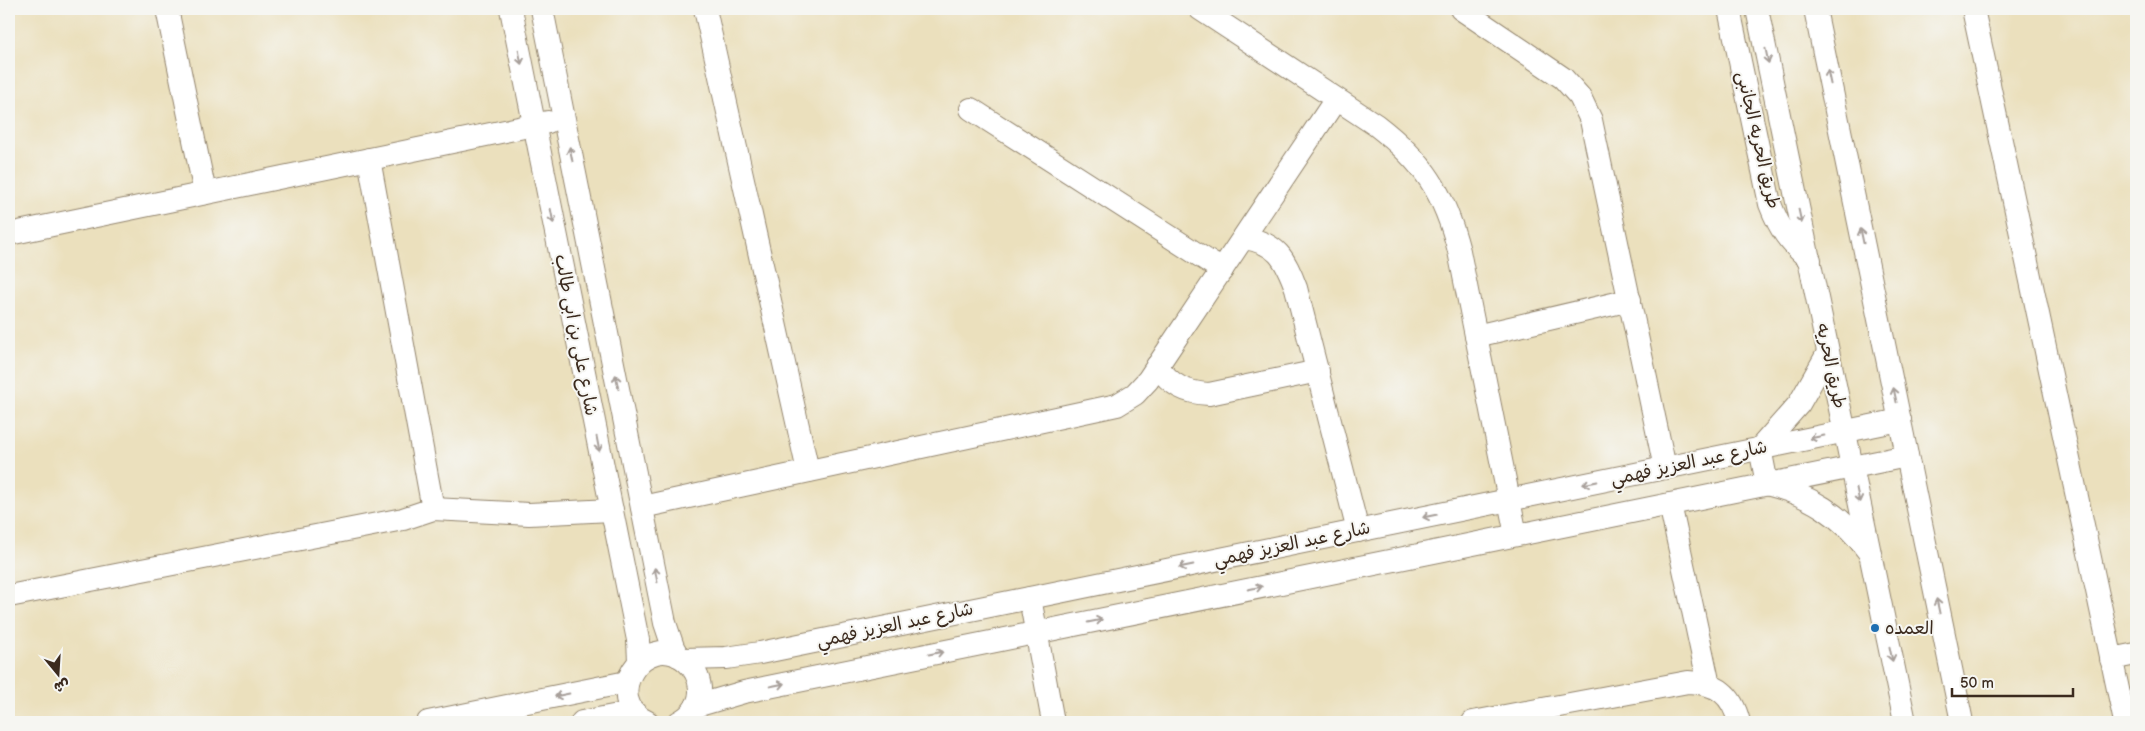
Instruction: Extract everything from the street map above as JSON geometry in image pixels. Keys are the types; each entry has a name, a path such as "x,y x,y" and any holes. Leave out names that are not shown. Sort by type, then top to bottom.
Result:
{"street":[{"path":"166,9 205,193"},
{"name":"شارع على بن ابى طالب","path":"510,9 633,615 640,652 639,661"},
{"name":"شارع على بن ابى طالب","path":"542,9 662,608 669,636 681,657 696,672 699,680 700,689 690,715"},
{"path":"705,9 808,471"},
{"path":"1200,9 1400,144 1422,167 1439,193 1452,221 1516,535"},
{"path":"1461,9 1563,78 1580,98 1591,120 1665,468"},
{"name":"طريق الحريه الجانبى","path":"1729,9 1770,204 1778,226 1792,245 1810,260"},
{"name":"طريق الحريه","path":"1758,9 1905,722"},
{"path":"1815,9 1962,722"},
{"path":"1973,9 2125,722"},
{"path":"642,507 1117,405 1135,394 1157,366 1336,99"},
{"path":"971,109 1222,270"},
{"path":"9,234 564,119"},
{"path":"369,159 434,509"},
{"path":"1244,238 1259,240 1273,248 1284,259 1296,288 1358,531"},
{"path":"1476,336 1630,300"},
{"path":"1828,353 1798,404 1760,448 1767,484 1804,496 1821,505 1848,526 1870,553"},
{"path":"1157,366 1166,379 1178,388 1201,394 1318,371"},
{"name":"شارع عبد العزيز فهمي","path":"639,661 654,654 662,653 681,657 739,657 1900,420"},
{"name":"شارع عبد العزيز فهمي","path":"690,715 744,692 1907,456"},
{"path":"1670,504 1709,685"},
{"path":"9,596 403,519 434,509 529,514 612,510"},
{"path":"1030,598 1053,722"},
{"path":"633,615 649,616 662,608"},
{"path":"2112,659 2136,654"},
{"path":"739,657 738,675 744,692"},
{"path":"639,661 627,682 627,698 643,719"},
{"path":"428,722 627,682"},
{"path":"1473,722 1688,682 1703,683 1717,688 1728,698 1736,710 1739,722"},
{"path":"590,721 599,704 592,690"},
{"path":"590,721 643,719"}],"place":[{"name":"العمده","path":"1875,628"}]}
